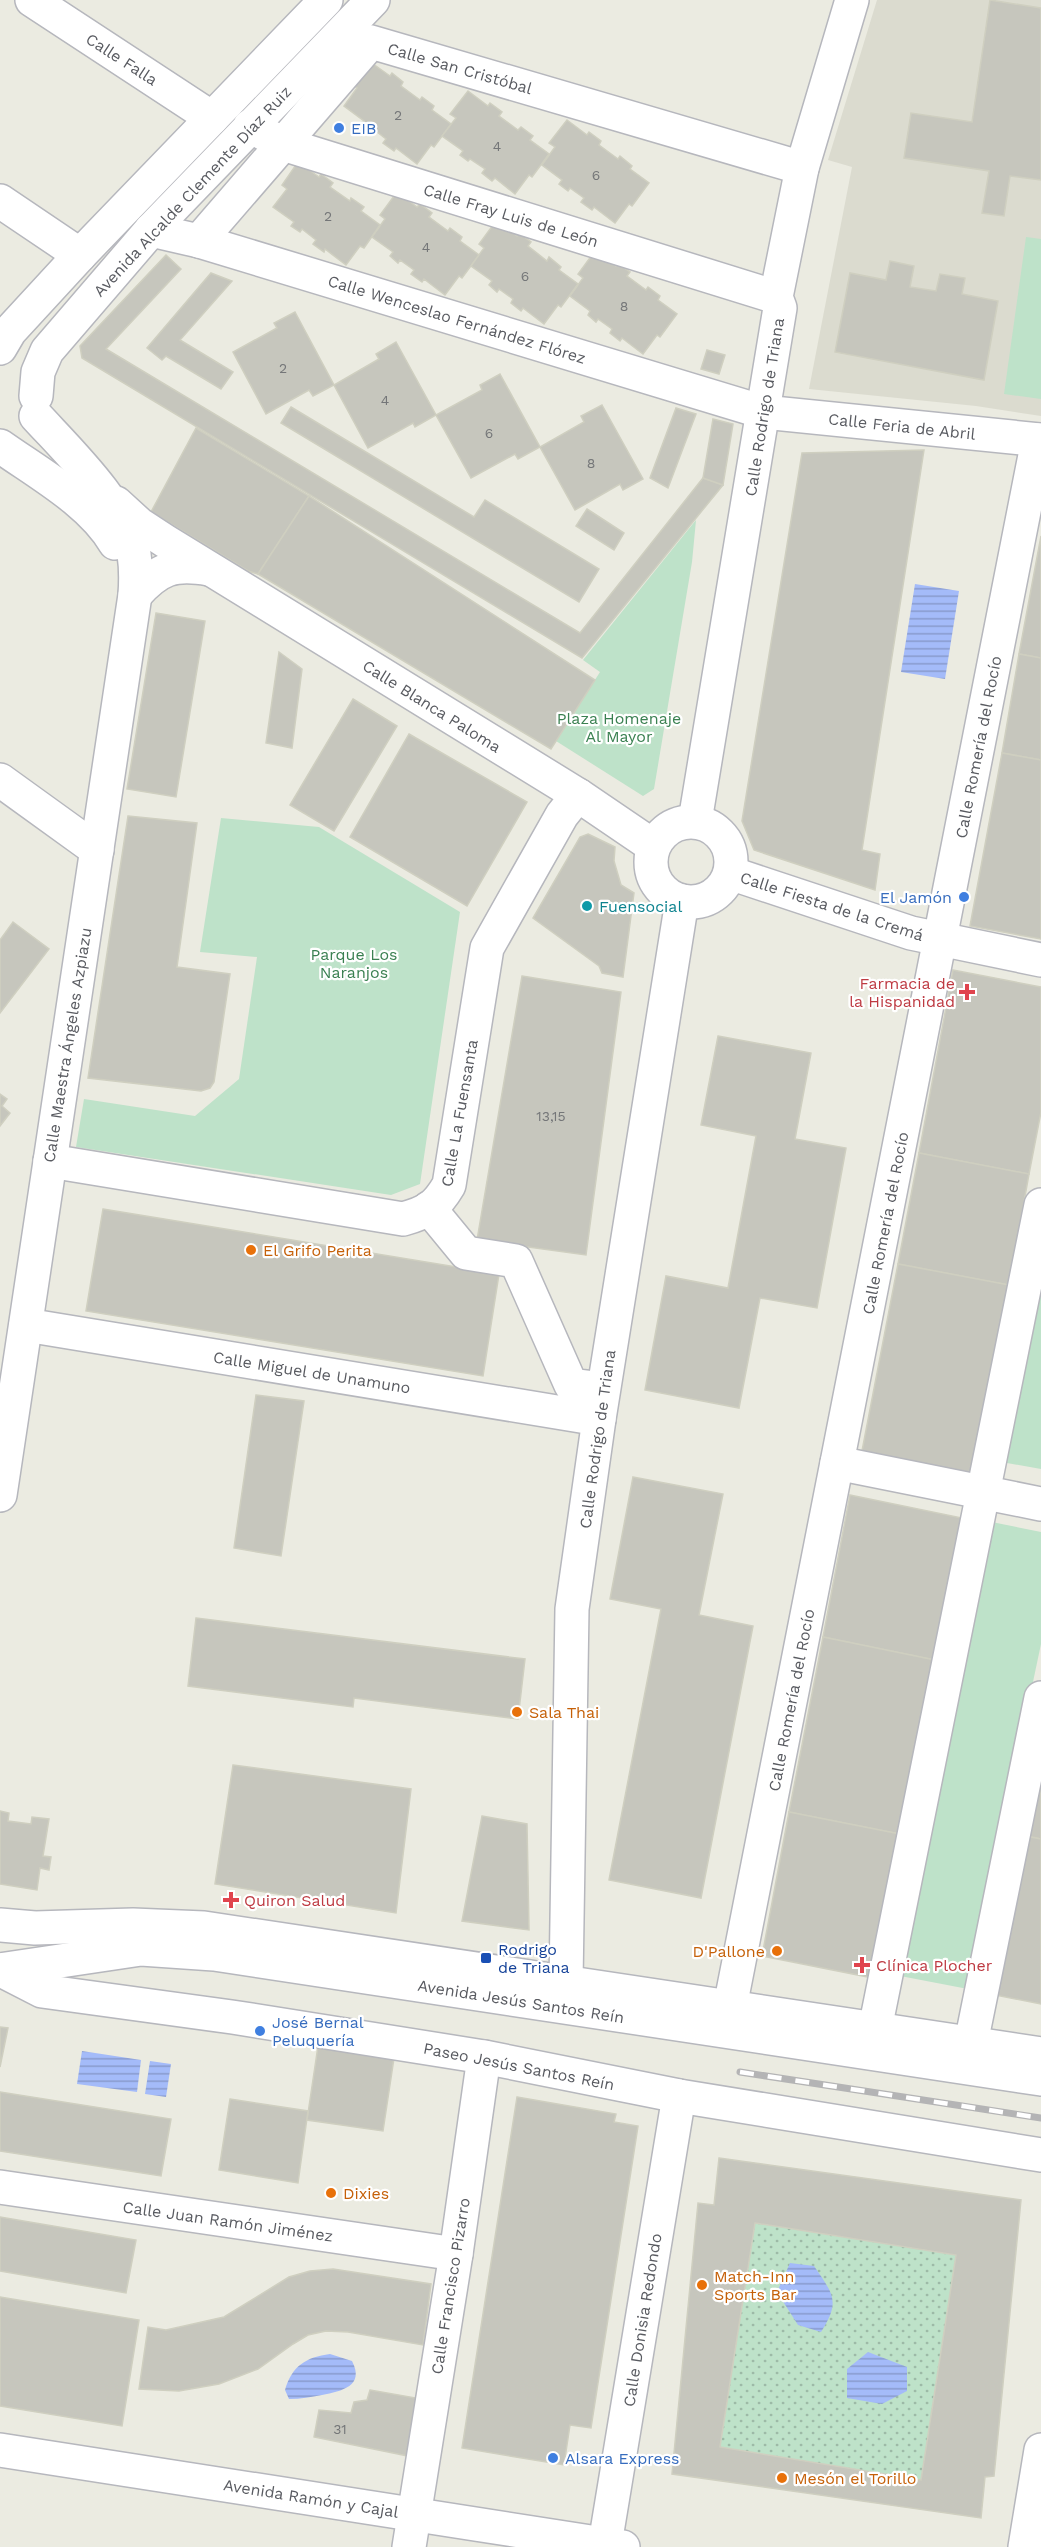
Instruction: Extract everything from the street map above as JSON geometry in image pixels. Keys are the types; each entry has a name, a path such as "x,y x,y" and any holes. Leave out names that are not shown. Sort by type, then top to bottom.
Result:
{"street":[{"name":"Calle Falla","path":"32,0 212,118"},
{"name":"Avenida Alcalde Clemente Díaz Ruiz","path":"0,348 10,331 80,255 326,0"},
{"name":"Avenida Alcalde Clemente Díaz Ruiz","path":"36,406 38,372 46,351 151,230 373,0"},
{"name":"Calle Rodrigo de Triana","path":"695,821 780,308 776,297 802,168 852,0"},
{"name":"Calle San Cristóbal","path":"199,241 371,42 802,168"},
{"name":"Calle Fray Luis de León","path":"250,126 283,144 776,297"},
{"path":"0,201 80,255"},
{"name":"Calle Wenceslao Fernández Flórez","path":"151,230 199,241 763,412"},
{"name":"Calle Maestra Ángeles Azpiazu","path":"0,368 10,369 22,375 30,384 36,406 105,494 126,530 134,552 135,595 0,1495"},
{"path":"0,445 22,436 30,428 36,406"},
{"name":"Calle Feria de Abril","path":"763,412 1040,440"},
{"name":"Calle Romería del Rocío","path":"730,2007 1040,440"},
{"name":"Calle Maestra Ángeles Azpiazu","path":"0,445 89,510 106,528 121,554 135,595"},
{"name":"Calle Blanca Paloma","path":"105,494 139,524 209,569 578,795 653,846"},
{"path":"135,595 149,579 177,566 209,569"},
{"path":"0,780 97,850"},
{"name":"Calle La Fuensanta","path":"50,1161 403,1219 419,1215 439,1203 449,1185 487,948 562,815 578,795"},
{"path":"695,821 707,824 725,840 730,851 730,873 715,894 693,902 682,901 671,897 654,880 650,857 653,846 660,835 670,826 695,821"},
{"name":"Calle Fiesta de la Cremá","path":"730,873 911,933 1041,960"},
{"name":"Calle Rodrigo de Triana","path":"566,1982 572,1609 601,1404 682,901"},
{"path":"874,2029 1041,1205"},
{"path":"429,1208 466,1253 516,1261 571,1385 601,1404"},
{"name":"Calle Miguel de Unamuno","path":"26,1325 601,1404"},
{"path":"837,1463 1041,1504"},
{"path":"970,2043 1041,1698"},
{"name":"Avenida Jesús Santos Reín","path":"0,1925 35,1928 133,1925 204,1928 1041,2054"},
{"name":"Avenida Jesús Santos Reín","path":"1,1970 141,1949 214,1954 1041,2079"},
{"name":"Paseo Jesús Santos Reín","path":"1,1970 42,1991 484,2057 679,2096 1041,2156"},
{"name":"Calle Francisco Pizarro","path":"409,2547 456,2254 484,2057"},
{"name":"Calle Donisia Redondo","path":"614,2546 679,2096"},
{"name":"Calle Juan Ramón Jiménez","path":"0,2187 456,2254"},
{"name":"Avenida Ramón y Cajal","path":"0,2450 614,2546"},
{"path":"1025,2547 1041,2450"}],"shaded area":[{"path":"877,0 1041,0 1041,416 976,406 809,389 852,167 828,160"}],"green space":[{"path":"1026,237 1041,239 1041,399 1004,394"},
{"name":"Plaza Homenaje Al Mayor","path":"696,520 692,562 654,789 643,796 556,741 600,672 583,660"},
{"name":"Parque Los Naranjos","path":"221,818 319,827 460,912 420,1184 391,1195 76,1147 84,1099 195,1116 239,1079 257,957 200,952"},
{"path":"1041,1237 1041,1469 996,1461"},
{"path":"987,1521 1041,1532 1041,1644 968,1989 895,1975"},
{"path":"755,2223 956,2255 921,2480 720,2447"}],"water":[{"path":"915,584 959,591 945,679 901,672"},
{"path":"82,2051 141,2060 137,2092 77,2084"},
{"path":"150,2061 171,2064 166,2097 145,2094"},
{"path":"790,2263 814,2266 830,2291 833,2305 821,2332 798,2325 777,2292"},
{"path":"868,2352 907,2367 907,2391 882,2404 847,2398 847,2369"},
{"path":"330,2354 352,2361 356,2376 353,2382 337,2392 289,2399 285,2390 296,2369 307,2360"}],"building":[{"path":"990,0 1041,8 1041,180 1010,176 1004,216 982,213 989,171 904,158 911,113 972,122"},
{"path":"369,61 390,76 392,73 403,82 401,86 420,100 422,97 434,106 432,110 451,124 434,147 431,145 417,164 396,148 394,151 383,143 386,139 372,128 370,131 361,125 364,121 344,106 357,88 352,84"},
{"path":"468,91 488,106 490,103 502,112 499,116 518,130 521,127 533,136 530,140 549,154 532,177 529,175 515,194 495,178 492,181 482,173 485,169 460,155 463,151 442,136 456,118 450,114"},
{"path":"567,120 587,135 589,132 601,141 599,145 618,159 620,156 632,166 630,169 649,183 632,206 629,204 615,223 594,207 592,210 581,202 584,198 570,188 568,191 559,184 562,180 542,165 555,147 549,143"},
{"path":"298,162 319,177 321,174 333,183 330,187 350,201 351,198 364,207 361,211 380,225 364,248 360,246 346,265 325,249 324,252 313,244 316,240 302,229 300,232 291,226 294,222 273,207 287,189 282,185"},
{"path":"397,192 417,207 420,204 432,213 429,217 448,231 450,228 462,237 460,241 479,255 462,278 459,276 445,295 424,279 422,282 411,274 414,270 400,260 398,263 390,256 393,252 372,237 385,219 380,215"},
{"path":"496,221 517,236 519,233 531,242 528,246 547,261 549,257 561,267 559,270 578,284 561,307 558,305 544,324 523,308 521,311 511,303 513,299 499,289 497,292 489,285 492,281 471,266 484,248 479,244"},
{"path":"595,251 616,266 617,263 630,272 627,276 646,290 648,287 660,296 658,300 677,314 660,337 657,335 643,354 622,338 620,341 610,333 612,329 598,319 596,322 588,315 590,311 570,296 583,278 578,274"},
{"path":"166,255 181,269 106,349 580,633 703,478 723,485 582,658 82,358 80,346"},
{"path":"890,261 914,266 910,287 936,291 940,274 965,278 962,294 998,301 984,380 835,352 850,273 886,280"},
{"path":"211,273 232,281 180,340 233,372 221,389 166,356 162,360 147,348"},
{"path":"295,312 334,385 313,396 309,390 266,414 233,352 277,328 274,323"},
{"path":"396,342 436,415 415,427 413,423 368,448 334,385 379,359 376,354"},
{"path":"707,350 725,355 719,374 701,369"},
{"path":"500,374 540,447 518,459 515,454 471,478 436,415 482,390 480,385"},
{"path":"602,405 643,479 623,490 620,484 575,510 540,447 584,422 581,416"},
{"path":"291,407 474,517 485,500 599,569 579,602 281,423"},
{"path":"676,408 696,414 668,488 650,478"},
{"path":"713,419 733,424 723,485 703,478"},
{"path":"196,428 309,496 258,574 248,571 151,512"},
{"path":"924,450 862,850 880,854 875,890 754,850 742,821 802,453"},
{"path":"309,496 595,680 551,749 258,574"},
{"path":"587,509 624,533 614,550 576,526"},
{"path":"1041,536 1041,658 1019,654"},
{"path":"156,613 205,621 176,797 127,789"},
{"path":"279,652 302,669 292,748 266,743"},
{"path":"1019,654 1041,658 1041,760 1002,753"},
{"path":"353,699 397,726 334,831 290,805"},
{"path":"409,734 527,802 467,906 350,837"},
{"path":"1002,753 1041,760 1041,939 970,926"},
{"path":"128,816 197,823 177,967 230,974 214,1082 210,1088 201,1091 88,1078"},
{"name":"Fuensocial","path":"588,834 615,847 614,861 621,885 634,893 623,977 602,973 599,966 533,918 580,837"},
{"path":"13,922 49,949 0,1013 0,940"},
{"path":"953,970 1041,987 1041,1112 1029,1174 919,1153"},
{"path":"522,976 621,992 586,1255 477,1240"},
{"path":"718,1036 811,1053 795,1139 846,1148 817,1308 760,1298 739,1408 645,1390 666,1276 728,1288 756,1136 701,1125"},
{"path":"0,1094 7,1099 2,1106 10,1113 0,1126"},
{"path":"919,1153 1029,1174 1009,1285 898,1264"},
{"path":"103,1209 499,1274 483,1376 86,1311"},
{"path":"898,1264 1009,1285 972,1473 862,1451"},
{"path":"256,1395 304,1401 281,1556 234,1548"},
{"path":"633,1477 723,1494 699,1615 753,1626 701,1898 609,1880 661,1609 610,1599"},
{"path":"850,1495 962,1518 935,1660 823,1637"},
{"path":"196,1618 525,1659 518,1719 354,1698 353,1707 188,1686"},
{"path":"823,1637 935,1660 900,1834 789,1812"},
{"path":"1041,1761 1041,1839 1026,1836"},
{"path":"233,1765 411,1789 396,1913 215,1884"},
{"path":"0,1811 9,1813 8,1821 31,1824 32,1817 49,1819 43,1856 51,1857 49,1870 40,1868 37,1890 0,1884"},
{"path":"789,1812 900,1834 873,1978 762,1956"},
{"path":"482,1816 527,1824 529,1930 462,1921"},
{"path":"1026,1836 1041,1839 1041,2004 995,1995"},
{"path":"0,2027 8,2028 0,2067"},
{"path":"318,2046 394,2058 383,2131 307,2120"},
{"path":"0,2092 171,2119 161,2176 0,2151"},
{"path":"517,2097 616,2114 614,2122 638,2126 591,2428 570,2425 564,2465 462,2448"},
{"path":"230,2099 308,2111 298,2183 219,2170"},
{"path":"719,2158 1021,2200 994,2476 985,2477 981,2518 672,2474 698,2203 714,2205","holes":["755,2223 956,2255 921,2480 720,2447"]},
{"path":"0,2217 136,2240 126,2293 0,2271"},
{"path":"333,2269 431,2284 423,2345 348,2332 326,2331 308,2335 258,2369 219,2384 179,2391 139,2389 148,2327 166,2330 224,2317 289,2277 310,2271"},
{"path":"0,2297 139,2320 122,2426 0,2406"},
{"path":"370,2390 416,2398 408,2456 314,2437 319,2410 351,2413 354,2402 367,2400"}],"railway":[{"path":"740,2072 1041,2118"}],"place":[{"name":"EIB","path":"339,128"},
{"name":"El Jamón","path":"964,897"},
{"name":"Fuensocial","path":"587,906"},
{"name":"Farmacia de la Hispanidad","path":"967,992"},
{"name":"El Grifo Perita","path":"251,1250"},
{"name":"Sala Thai","path":"517,1712"},
{"name":"Quiron Salud","path":"231,1900"},
{"name":"D'Pallone","path":"777,1951"},
{"name":"Rodrigo de Triana","path":"486,1958"},
{"name":"Clínica Plocher","path":"862,1965"},
{"name":"José Bernal Peluquería","path":"260,2031"},
{"name":"Dixies","path":"331,2193"},
{"name":"Match-Inn Sports Bar","path":"702,2285"},
{"name":"Alsara Express","path":"553,2458"},
{"name":"Mesón el Torillo","path":"782,2478"}]}
